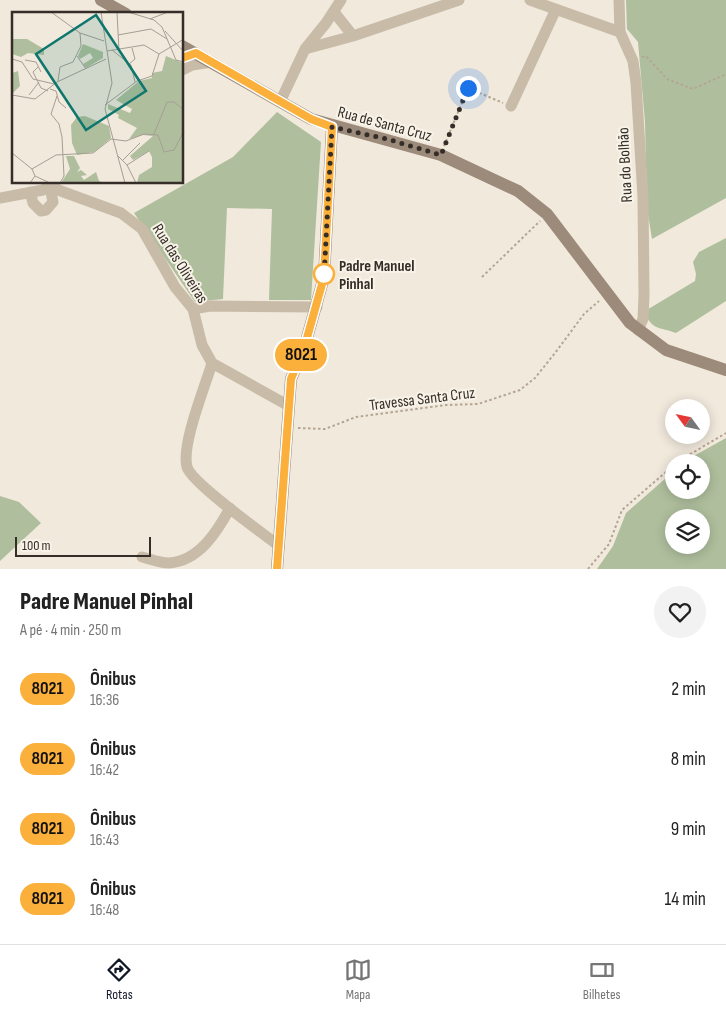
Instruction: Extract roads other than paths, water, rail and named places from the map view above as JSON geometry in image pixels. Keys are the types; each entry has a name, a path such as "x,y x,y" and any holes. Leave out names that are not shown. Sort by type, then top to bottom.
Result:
{"main road":[{"path":"101,0 122,12"},
{"name":"Rua de Santa Cruz","path":"188,52 212,62 311,119 332,127 387,139 441,155 518,191 547,214 572,245 607,295 638,330 666,350 726,370"},
{"path":"277,569 291,379 317,307 324,277 332,127"}],"street":[{"path":"327,0 337,6 353,36"},
{"path":"305,49 353,36 458,0"},
{"path":"530,0 620,32"},
{"name":"Rua do Bolhão","path":"620,0 620,32 633,61 636,83 643,197 644,296 643,319 638,330"},
{"path":"280,102 305,49 337,6"},
{"path":"511,106 556,10"},
{"path":"184,69 188,64 188,52"},
{"path":"184,69 192,65 212,62"},
{"path":"0,198 52,185 53,202 46,210 37,208 30,192"},
{"name":"Rua das Oliveiras","path":"52,185 121,214 136,223 147,236 175,287 193,309 202,345 212,363"},
{"path":"193,309 210,306 317,307"},
{"path":"278,545 230,508 188,470 186,457 190,435 212,363 289,406"},
{"path":"142,557 167,563 182,560 199,550 218,530 230,508"}],"place":[{"name":"Padre Manuel Pinhal","path":"324,274"}]}
